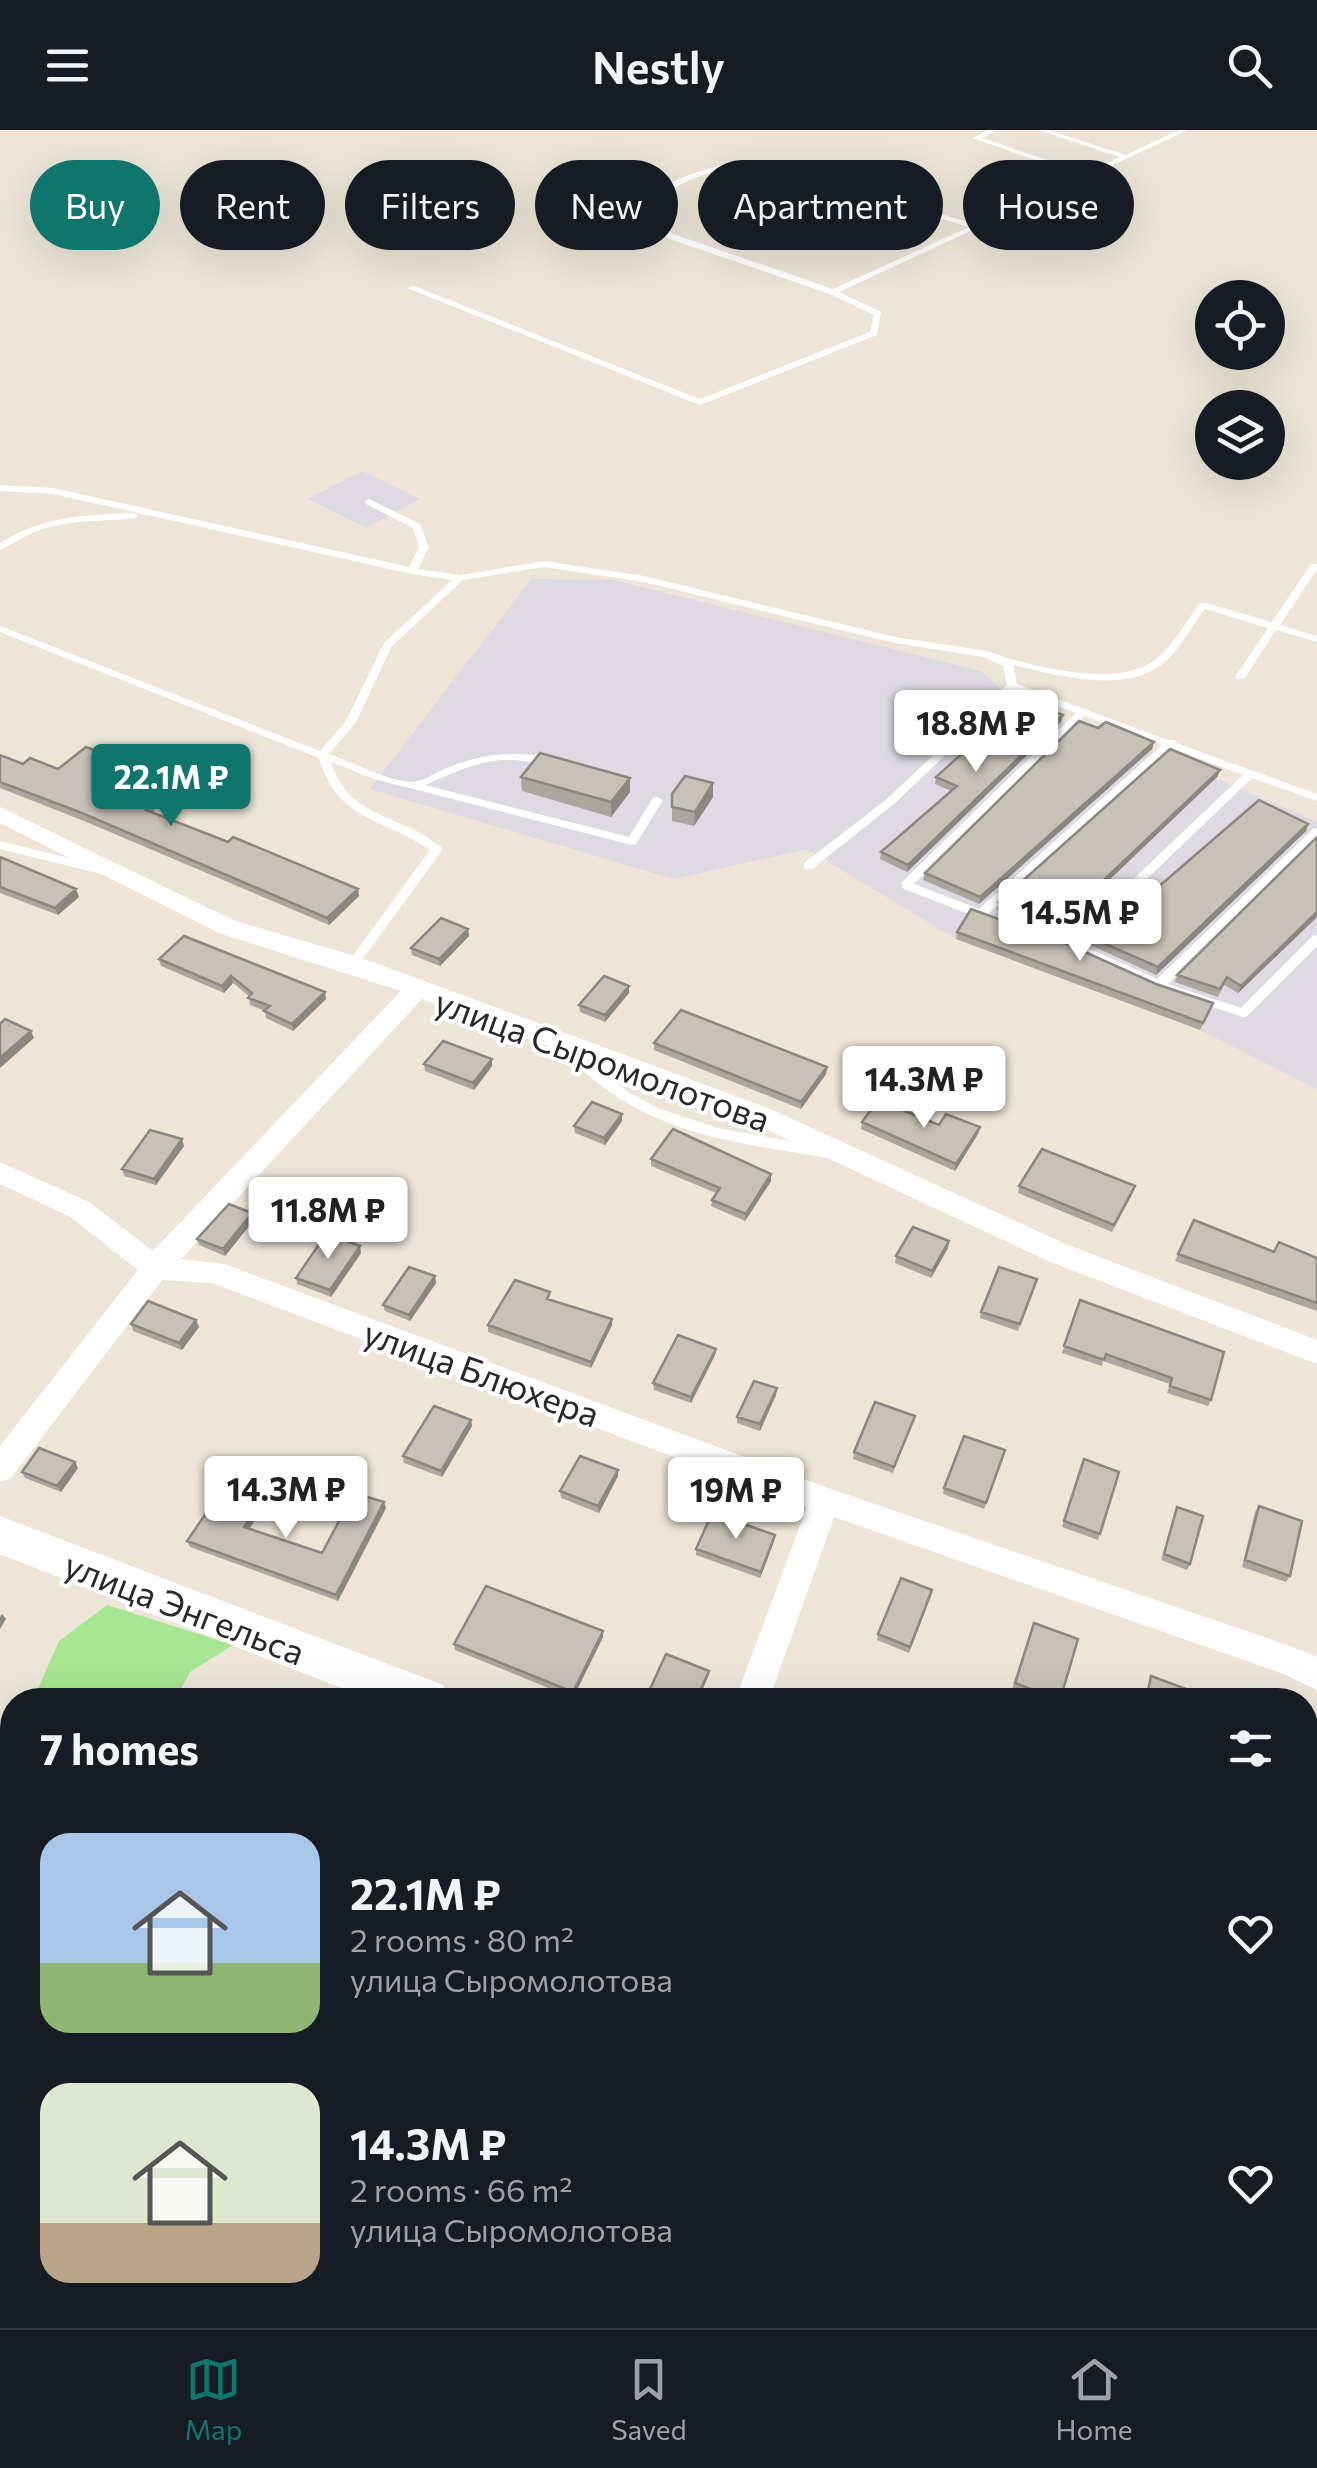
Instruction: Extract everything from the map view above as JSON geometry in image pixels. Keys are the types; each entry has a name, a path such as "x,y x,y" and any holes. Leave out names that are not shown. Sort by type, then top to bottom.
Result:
{"main road":[{"name":"улица Энгельса","path":"0,1535 395,1688"}],"street":[{"name":"улица Сыромолотова","path":"0,814 227,927 353,964 759,1115 1058,1253 1317,1352"},
{"path":"0,1470 156,1268 416,990"},
{"path":"0,1172 79,1209 156,1268"},
{"name":"улица Блюхера","path":"156,1268 214,1272 825,1500 1290,1661 1317,1674"},
{"path":"756,1688 825,1500"}],"lane":[{"path":"994,130 976,138 1041,160"},
{"path":"1041,130 1126,157"},
{"path":"1119,160 1185,130"},
{"path":"411,288 700,402 874,332 878,314 833,292 670,236 652,221 649,204 668,187 732,164 774,166 963,223"},
{"path":"833,292 963,231"},
{"path":"0,488 53,491 412,571 460,578 544,564 644,580 895,640 987,654 1008,664 1012,686"},
{"path":"369,502 417,526 424,547 412,571"},
{"path":"0,547 42,526 72,518 154,515"},
{"path":"1240,677 1314,566"},
{"path":"324,754 351,722 388,645 460,578"},
{"path":"998,659 1118,678 1143,672 1158,663 1202,605 1317,639"},
{"path":"0,628 378,777 632,841 657,800"},
{"path":"1012,686 1317,798"},
{"path":"808,866 892,801 1012,686"},
{"path":"1080,714 906,885 1071,944 1159,984 1244,1013 1317,939"},
{"path":"980,914 1171,742"},
{"path":"324,754 332,784 356,806 385,825 426,840 438,849 353,964"},
{"path":"414,786 472,759 525,754 559,763"},
{"path":"1071,944 1251,773"},
{"path":"1159,984 1317,832"},
{"path":"0,845 126,875"},
{"path":"560,1042 600,1081 654,1113 696,1131 848,1157"}],"shaded area":[{"path":"362,471 420,499 366,528 308,499"},
{"path":"531,579 614,580 981,671 1020,707 1061,722 1104,729 1317,822 1317,1089 1200,1030 956,939 807,849 673,879 370,789"}],"green space":[{"path":"107,1605 233,1645 190,1672 181,1688 38,1688 59,1641"}],"building":[{"path":"1021,700 1063,715 908,865 881,852 957,786 936,777"},
{"path":"1079,721 1098,728 1106,722 1154,742 980,897 925,873"},
{"path":"86,747 132,764 107,784 153,804 146,810 228,842 233,837 358,889 327,918 0,782 0,755 23,764 30,758 58,769"},
{"path":"1170,749 1220,770 1072,910 1080,919 1070,929 999,902"},
{"path":"540,753 630,778 611,802 521,777"},
{"path":"685,776 713,783 695,812 672,807 672,794"},
{"path":"1259,800 1308,824 1158,967 1087,936 1092,932 1098,939"},
{"path":"1317,837 1317,912 1241,986 1227,977 1220,989 1177,975"},
{"path":"0,857 76,889 55,908 0,887"},
{"path":"971,909 1213,1003 1203,1023 957,932"},
{"path":"441,918 468,929 439,959 411,948"},
{"path":"184,936 325,992 292,1024 264,1011 270,1006 248,998 252,993 231,976 222,986 159,959"},
{"path":"604,976 629,986 605,1015 579,1005"},
{"path":"681,1010 827,1067 801,1102 654,1043"},
{"path":"5,1019 31,1031 0,1058 0,1024"},
{"path":"443,1041 492,1059 473,1083 424,1064"},
{"path":"878,1100 939,1125 946,1114 980,1127 956,1164 862,1122"},
{"path":"592,1102 622,1114 604,1138 574,1126"},
{"path":"673,1129 771,1174 746,1214 712,1200 720,1188 651,1159"},
{"path":"150,1130 182,1139 154,1179 122,1169"},
{"path":"1042,1149 1135,1186 1114,1225 1019,1186"},
{"path":"229,1204 252,1213 223,1249 197,1239"},
{"path":"1194,1220 1274,1252 1279,1242 1317,1258 1317,1303 1178,1254"},
{"path":"913,1227 949,1241 932,1271 896,1256"},
{"path":"326,1234 360,1246 330,1290 296,1278"},
{"path":"409,1267 435,1276 409,1315 383,1305"},
{"path":"999,1267 1037,1279 1020,1324 981,1312"},
{"path":"515,1280 550,1292 547,1299 612,1319 591,1362 488,1325"},
{"path":"1080,1300 1224,1352 1211,1400 1170,1386 1172,1378 1106,1354 1104,1360 1064,1346"},
{"path":"148,1301 196,1320 179,1343 131,1324"},
{"path":"678,1335 716,1349 691,1397 653,1383"},
{"path":"754,1381 777,1388 760,1424 737,1417"},
{"path":"875,1402 915,1416 894,1467 854,1452"},
{"path":"434,1406 471,1420 441,1471 403,1456"},
{"path":"964,1436 1005,1450 986,1503 944,1488"},
{"path":"39,1448 75,1462 57,1486 22,1472"},
{"path":"580,1456 618,1470 598,1506 560,1491"},
{"path":"1084,1459 1119,1472 1100,1534 1064,1521"},
{"path":"224,1487 261,1502 244,1527 322,1553 354,1493 384,1502 336,1595 187,1541"},
{"path":"1259,1506 1302,1521 1290,1576 1245,1560"},
{"path":"1177,1507 1203,1516 1190,1564 1164,1554"},
{"path":"712,1513 775,1535 761,1572 696,1549"},
{"path":"901,1578 932,1590 910,1647 878,1634"},
{"path":"486,1586 603,1631 575,1688 563,1688 454,1644"},
{"path":"1034,1623 1078,1639 1064,1688 1028,1688 1015,1683"},
{"path":"666,1654 709,1671 701,1688 650,1688"},
{"path":"1151,1676 1183,1688 1148,1688"}]}
